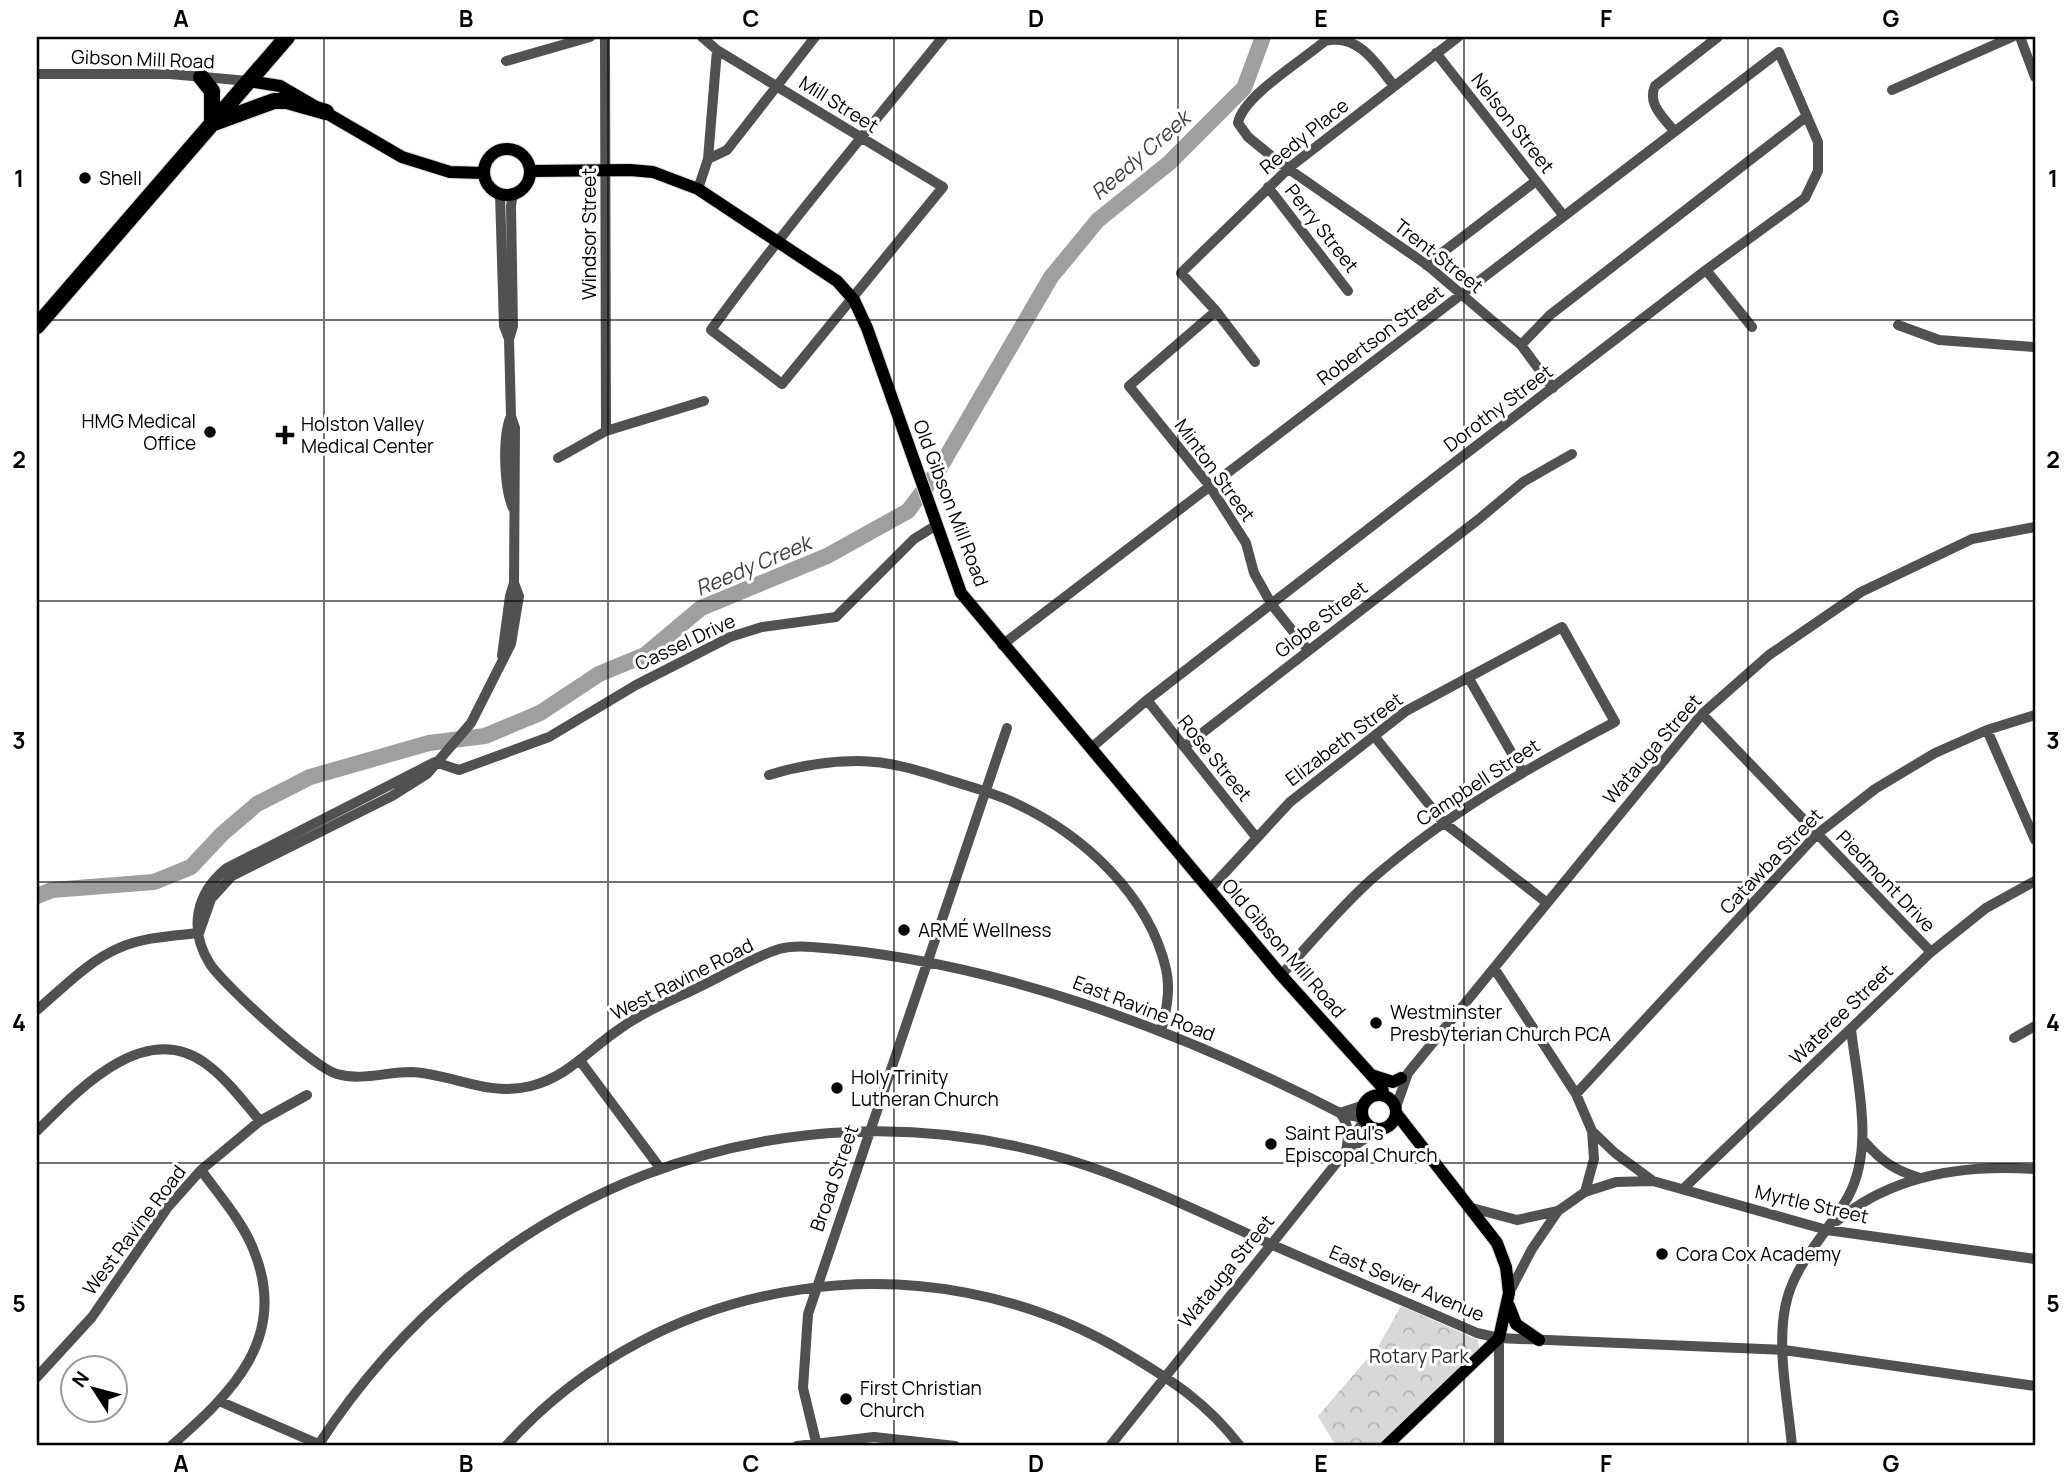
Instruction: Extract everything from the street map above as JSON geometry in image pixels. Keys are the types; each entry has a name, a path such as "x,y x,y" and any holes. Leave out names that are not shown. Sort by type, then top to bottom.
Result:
{"highway":[{"path":"37,326 287,37"},
{"path":"201,77 212,91 212,124"},
{"path":"212,124 274,101 287,101 326,112"}],"main road":[{"path":"248,81 281,86 402,157 450,172 484,173"},
{"path":"506,149 525,158 530,171 526,185 507,194 489,186 484,173 492,154 506,149"},
{"name":"Old Gibson Mill Road","path":"530,171 653,172 698,189 818,266 853,300 867,328 961,593 1281,975 1365,1072 1382,1087 1385,1096"},
{"path":"1405,1076 1392,1082 1365,1072 1365,1110 1370,1127 1416,1139"},
{"path":"1365,1110 1385,1096 1472,1208 1502,1254 1509,1300 1516,1324 1539,1340"},
{"path":"1382,1129 1393,1122 1396,1110"},
{"path":"1386,1446 1499,1338 1509,1300"}],"street":[{"path":"506,61 590,37"},
{"name":"Windsor Street","path":"605,37 606,431"},
{"path":"698,189 708,159 716,50 702,37"},
{"path":"708,159 727,150 816,37"},
{"path":"853,300 782,384 711,330 776,240 943,37"},
{"name":"Reedy Place","path":"1216,311 1181,273 1290,167 1458,37"},
{"path":"1674,131 1653,103 1651,94 1663,79 1718,37"},
{"path":"1892,90 2012,37"},
{"path":"2020,37 2035,77"},
{"name":"Trent Street","path":"1394,86 1361,47 1338,38 1325,41 1257,96 1239,118 1240,128 1248,137 1426,265 1521,345 1553,388"},
{"name":"Mill Street","path":"716,50 943,187 853,300"},
{"name":"Robertson Street","path":"1002,645 1779,52"},
{"name":"Dorothy Street","path":"1091,748 1147,700 1706,270 1805,198 1818,171 1818,142 1779,52"},
{"name":"Nelson Street","path":"1436,53 1563,215"},
{"name":"Gibson Mill Road","path":"37,74 170,74 248,81"},
{"path":"1521,345 1550,315 1807,116"},
{"path":"1426,265 1536,181"},
{"name":"Perry Street","path":"1268,187 1348,291"},
{"name":"West Ravine Road","path":"507,194 504,326 509,339 511,416 506,427 508,496 513,508 514,583 502,659 471,723 438,759 227,868 210,884 201,899 196,918 211,965 314,1063 339,1075 413,1072 500,1090 540,1083 581,1062 624,1025 780,949 825,948 926,964"},
{"path":"1706,270 1752,327"},
{"path":"1216,311 1255,362"},
{"name":"Minton Street","path":"1216,311 1129,386 1209,485 1247,543 1254,573 1272,604 1308,650"},
{"path":"1898,325 1940,340 2035,348"},
{"path":"558,458 606,431 704,401"},
{"name":"Globe Street","path":"1184,747 1523,482 1572,454"},
{"name":"Cassel Drive","path":"438,759 459,770 542,740 649,677 730,636 762,627 836,617 933,519"},
{"name":"Watauga Street","path":"1385,1096 1405,1076 1702,714 1769,655 1861,592 1972,539 2035,527"},
{"name":"Elizabeth Street","path":"1209,890 1290,802 1406,711 1562,627 1615,722"},
{"path":"1468,677 1522,771"},
{"name":"Rose Street","path":"1147,700 1256,837"},
{"name":"Piedmont Drive","path":"1702,714 1931,952"},
{"name":"Catawba Street","path":"1576,1094 1816,835 1875,789 1935,753 1987,730 2035,715"},
{"name":"Campbell Street","path":"1281,975 1371,880 1443,822 1522,771 1615,722"},
{"name":"Broad Street","path":"816,1444 807,1414 802,1366 808,1314 1007,728"},
{"path":"1987,730 2035,840"},
{"path":"1375,737 1443,822 1546,902"},
{"path":"769,775 813,765 859,761 892,764 1017,803 1060,828 1099,859 1122,885 1157,941 1167,971 1168,1002 1161,1032"},
{"name":"Wateree Street","path":"1683,1189 1931,952 1986,908 2035,881"},
{"path":"37,1010 97,960 119,948 144,940 199,933"},
{"name":"East Ravine Road","path":"926,964 1050,994 1161,1032 1340,1113"},
{"path":"1494,968 1576,1094 1592,1131 1594,1159 1585,1192"},
{"path":"2014,1038 2035,1026"},
{"path":"1792,1446 1784,1350 1785,1308 1799,1267 1849,1195 1863,1140 1851,1029"},
{"path":"37,1131 112,1064 145,1051 174,1050 202,1061 223,1077 260,1121"},
{"path":"581,1062 660,1168"},
{"name":"Watauga Street","path":"1396,1110 1405,1076"},
{"name":"West Ravine Road","path":"37,1377 92,1317 168,1207 201,1170 260,1121 307,1095"},
{"path":"1340,1113 1365,1110"},
{"path":"1346,1150 1365,1110"},
{"path":"1340,1113 1347,1122 1349,1135 1346,1150"},
{"name":"Watauga Street","path":"1110,1446 1346,1150 1382,1129"},
{"name":"East Sevier Avenue","path":"321,1445 347,1401 381,1358 452,1288 494,1255 545,1223 611,1188 660,1168 759,1143 869,1131 978,1139 1065,1159 1136,1185 1477,1333 1499,1338 1784,1350 2035,1387"},
{"path":"1592,1131 1615,1153 1653,1181"},
{"path":"1863,1140 1882,1162 1895,1170 1920,1178"},
{"path":"1827,1230 1861,1200 1920,1178 1962,1170 2035,1169"},
{"path":"171,1446 219,1401 241,1374 261,1339 265,1292 254,1249 201,1170"},
{"name":"Myrtle Street","path":"1558,1211 1585,1192 1616,1182 1653,1181 1827,1230 2035,1259"},
{"path":"1472,1208 1517,1220 1558,1211"},
{"path":"1509,1300 1532,1249 1558,1211"},
{"path":"506,1446 580,1381 649,1338 720,1307 816,1287 919,1285 992,1297 1040,1310 1087,1330 1165,1376 1216,1415 1240,1446"},
{"path":"1499,1338 1499,1446"},
{"path":"219,1401 321,1445"},
{"path":"797,1446 899,1438 955,1446"}],"green space":[{"name":"Rotary Park","path":"1401,1306 1478,1340 1480,1351 1378,1446 1336,1446 1318,1416 1379,1345"}],"waterway":[{"name":"Reedy Creek","path":"37,896 52,890 154,882 191,867 222,834 257,804 310,777 429,743 485,736 540,713 599,674 645,655 701,608 827,556 908,511 938,471 1051,277 1098,220 1169,163 1244,88 1263,37"}],"place":[{"name":"Shell","path":"85,178"},
{"name":"HMG Medical Office","path":"210,432"},
{"name":"Holston Valley Medical Center","path":"285,435"},
{"name":"ARMÉ Wellness","path":"904,930"},
{"name":"Westminster Presbyterian Church PCA","path":"1376,1023"},
{"name":"Holy Trinity Lutheran Church","path":"837,1088"},
{"name":"Saint Paul's Episcopal Church","path":"1271,1144"},
{"name":"Cora Cox Academy","path":"1662,1254"},
{"name":"First Christian Church","path":"846,1399"}]}
